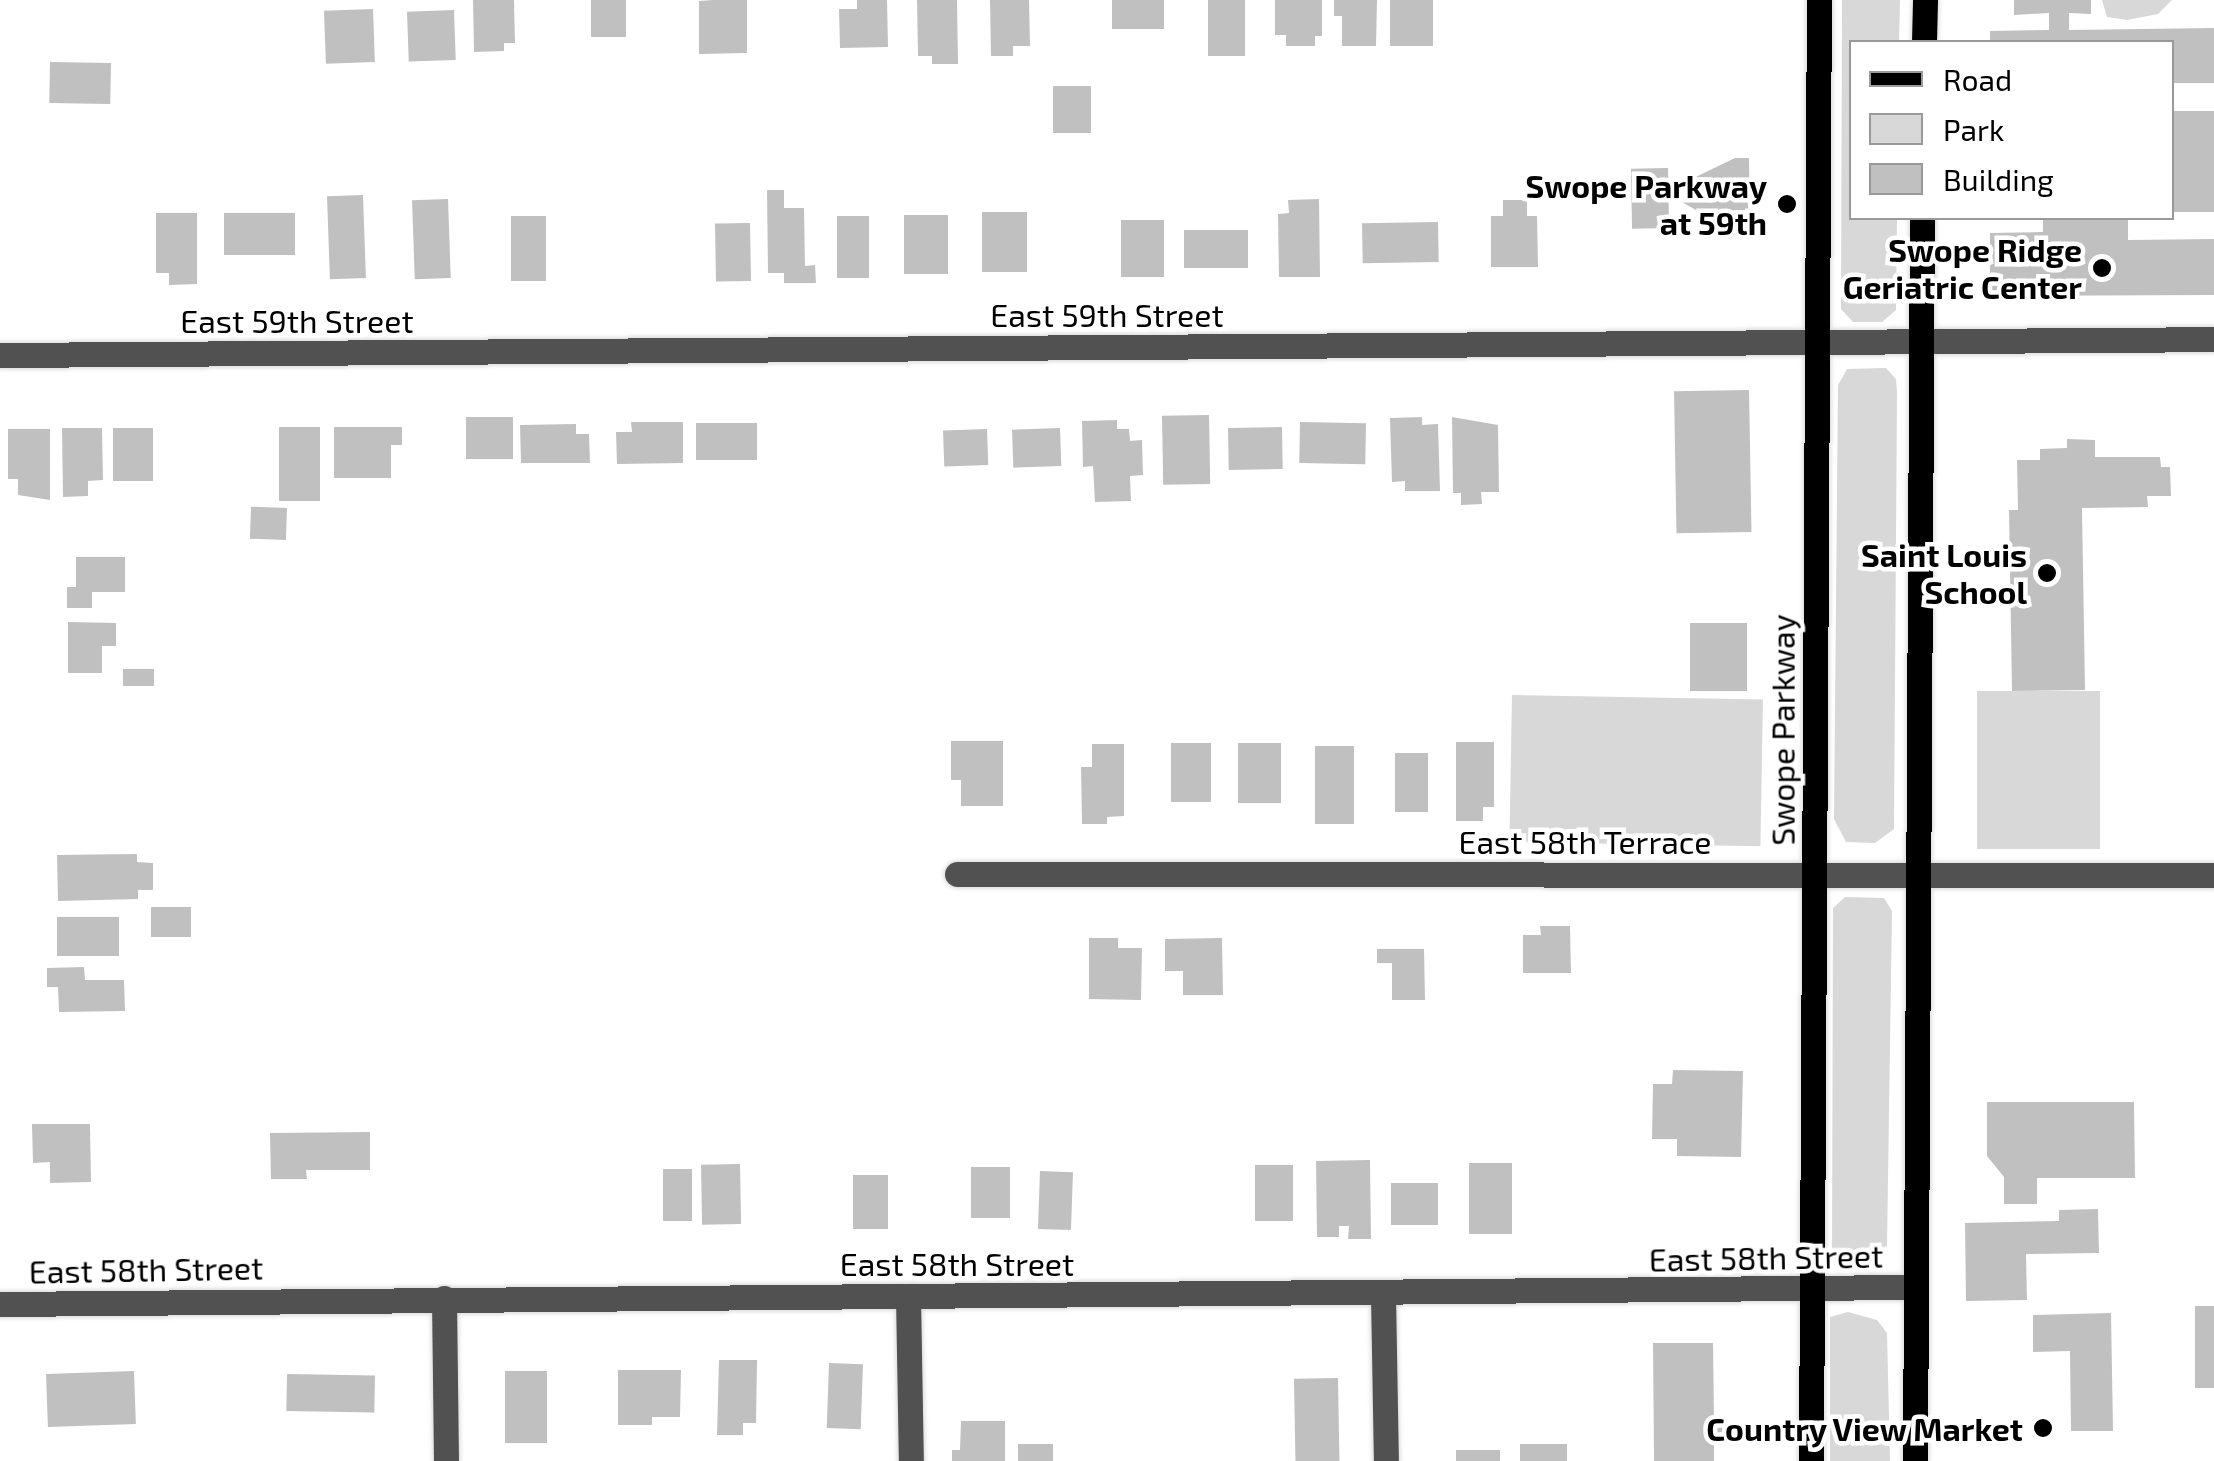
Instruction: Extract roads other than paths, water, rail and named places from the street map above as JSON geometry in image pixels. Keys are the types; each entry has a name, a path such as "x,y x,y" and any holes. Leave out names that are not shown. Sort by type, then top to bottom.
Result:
{"main road":[{"name":"Swope Parkway","path":"1810,1461 1819,0"},
{"path":"1924,0 1924,40"},
{"path":"1914,1461 1922,220"}],"street":[{"name":"East 59th Street","path":"0,355 2214,340"},
{"name":"East 58th Terrace","path":"957,874 2214,874"},
{"name":"East 58th Street","path":"0,1304 1914,1287"},
{"path":"1383,1294 1386,1461"},
{"path":"908,1296 911,1461"},
{"path":"444,1298 446,1461"}],"place":[{"name":"Swope Parkway at 59th","path":"1787,204"},
{"name":"Swope Ridge Geriatric Center","path":"2102,268"},
{"name":"Saint Louis School","path":"2047,573"},
{"name":"Country View Market","path":"2043,1428"}]}
